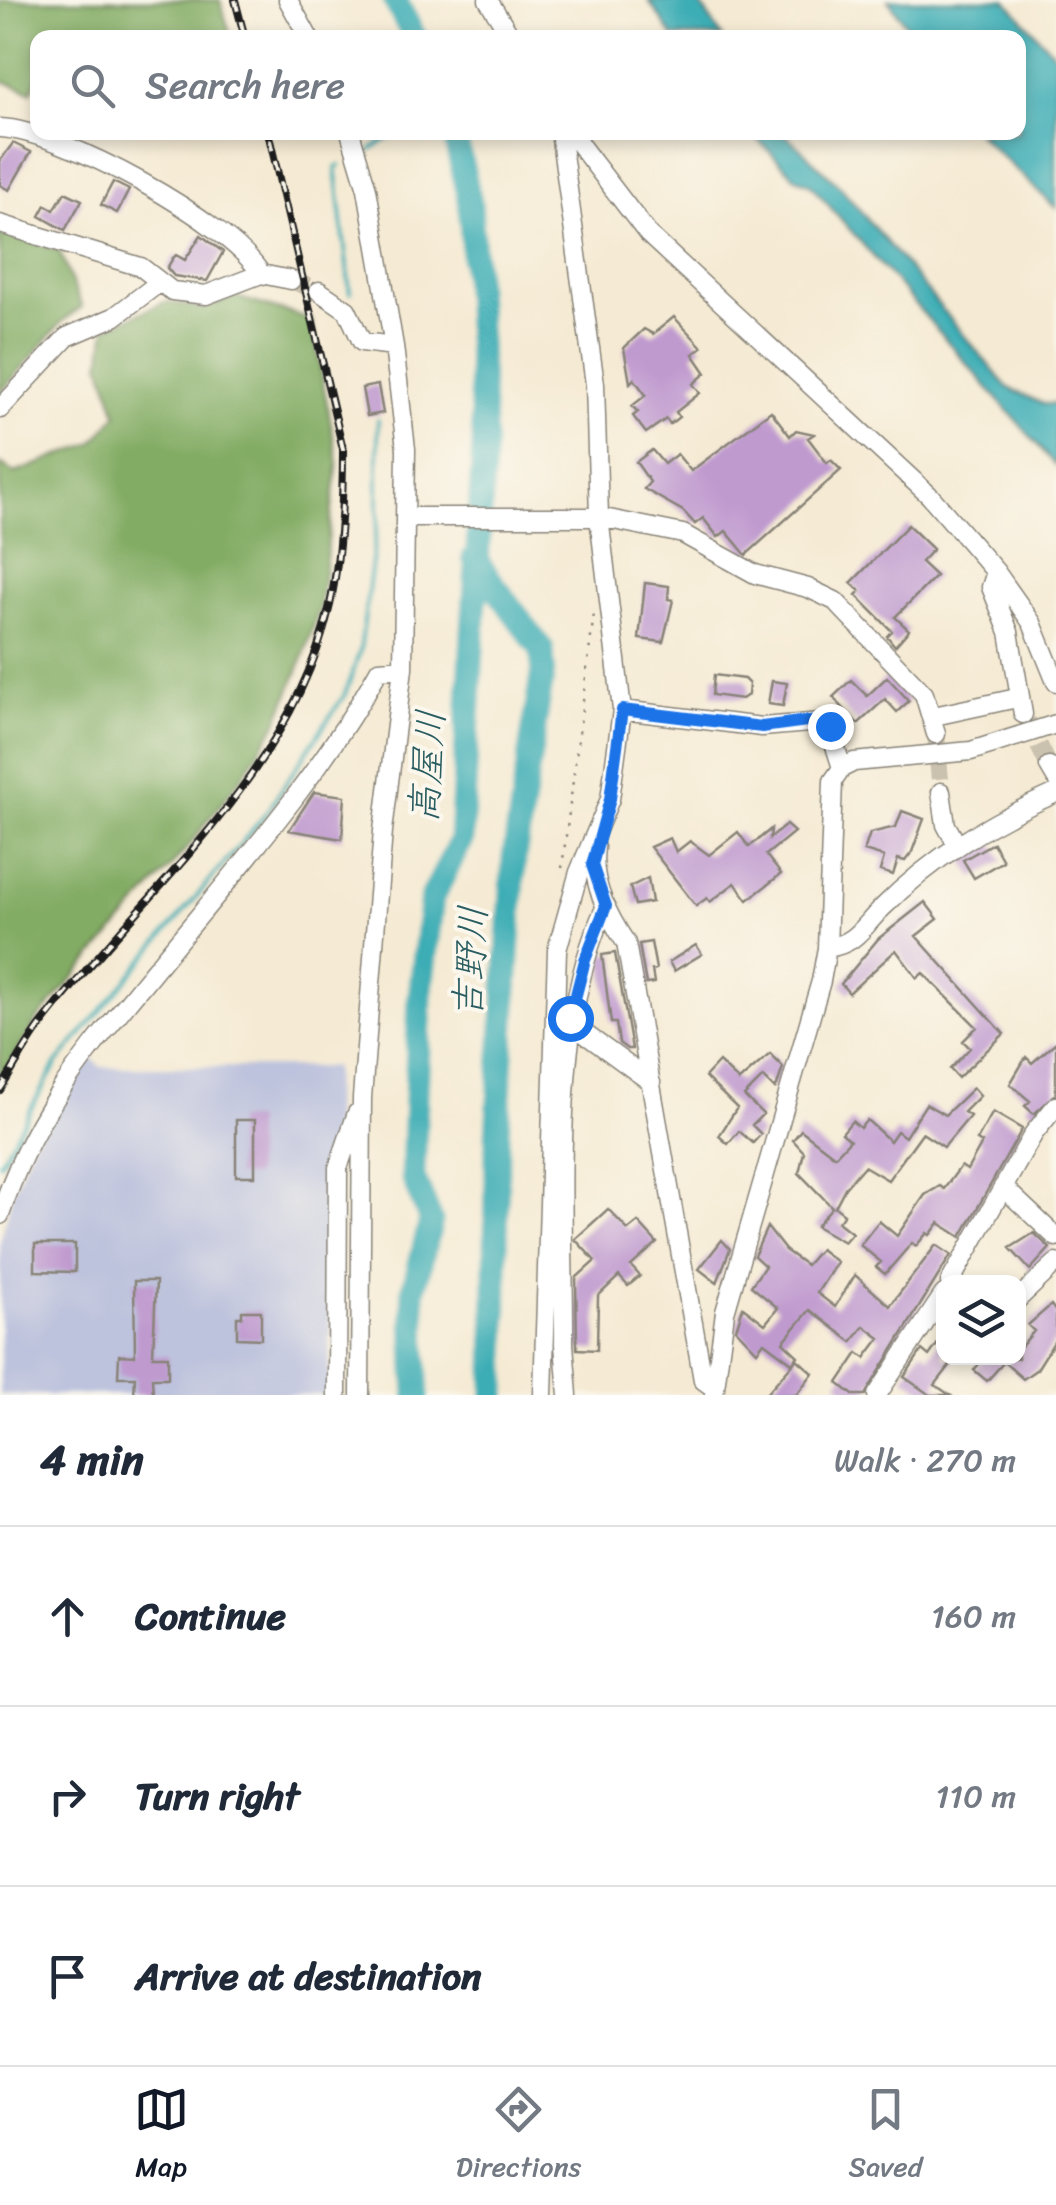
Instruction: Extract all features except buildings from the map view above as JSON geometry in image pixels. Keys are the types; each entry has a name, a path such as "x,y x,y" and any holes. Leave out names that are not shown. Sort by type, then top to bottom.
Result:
{"street":[{"path":"288,0 305,30"},
{"path":"488,0 507,30"},
{"path":"0,128 30,135"},
{"path":"50,140 75,146 194,216 253,261 261,274"},
{"path":"352,140 367,189 394,346 406,449 403,668 383,831 362,1098 360,1395"},
{"path":"543,1395 556,950 579,872 610,799 622,710 596,517 596,384 561,140"},
{"path":"576,140 648,234 884,450 996,572 1032,623 1056,682"},
{"path":"0,224 141,267 172,291 206,294 261,274 291,280"},
{"path":"0,409 67,337 114,316 160,282"},
{"path":"320,290 347,310 362,342 394,346"},
{"path":"406,517 596,517 683,534 755,574 808,588 835,600 924,694 935,725 1020,706 1009,632 991,587 996,572"},
{"path":"0,1215 20,1156 68,1076 270,829 360,705 379,670 403,668"},
{"path":"622,710 762,727 822,722 830,726 842,768"},
{"path":"714,1391 730,1293 808,1030 827,948 833,780 842,768 854,762 971,752 1056,724"},
{"path":"941,792 946,825 956,844"},
{"path":"827,948 855,940 899,891 956,844 1056,794"},
{"path":"598,833 592,865 606,906 626,943 703,1380 714,1391"},
{"path":"568,1395 564,1331 570,1024 585,960 606,906"},
{"path":"570,1024 651,1082"},
{"path":"337,1395 338,1168 362,1098"},
{"path":"954,1275 1034,1132 1056,1106"},
{"path":"1003,1187 1054,1231"},
{"path":"1026,1291 1056,1263"},
{"path":"876,1395 936,1312"}],"path":[{"path":"562,878 595,606"}],"shaded area":[{"path":"90,1056 101,1067 334,1067 329,1395 0,1395 0,1242 13,1192 34,1141"}],"green space":[{"path":"0,0 220,0 229,30 30,30 30,92 0,80"},
{"path":"0,233 59,250 82,307 63,321 0,393"},
{"path":"236,297 311,319 338,461 320,607 276,725 244,774 188,847 37,1020 0,1078 0,464 15,473 93,443 117,414 101,364 106,328 167,301 202,309"}],"water":[{"path":"648,0 698,0 717,30 668,30"},
{"path":"888,0 1006,0 1056,56 1056,208 984,140 1026,140 1026,30 910,30"},
{"path":"758,140 791,140 839,185 1007,387 1043,404 1056,404 1056,466 811,185 795,177"}],"waterway":[{"name":"高屋川","path":"395,0 411,30"},
{"path":"371,150 385,140"},
{"name":"高屋川","path":"417,1395 413,1291 431,1221 413,1177 420,996 432,898 461,840 484,443 470,202 456,140"},
{"path":"340,165 336,167 350,293"},
{"path":"0,1163 57,1063 264,816 345,694 360,651 378,517 378,420"},
{"name":"吉野川","path":"474,558 542,650 543,669 514,858 497,1136 495,1395"}],"tunnel":[{"path":"291,280 319,291"},
{"path":"1027,721 1049,766"},
{"path":"936,734 941,792"}],"railway":[{"path":"235,0 243,30"},
{"path":"0,1090 41,1025 247,780 281,727 309,670 329,609 341,529 343,449 270,140"}],"route":[{"path":"570,1018 585,960 606,906 592,865 610,799 622,710 762,727 807,721 830,726"}]}
